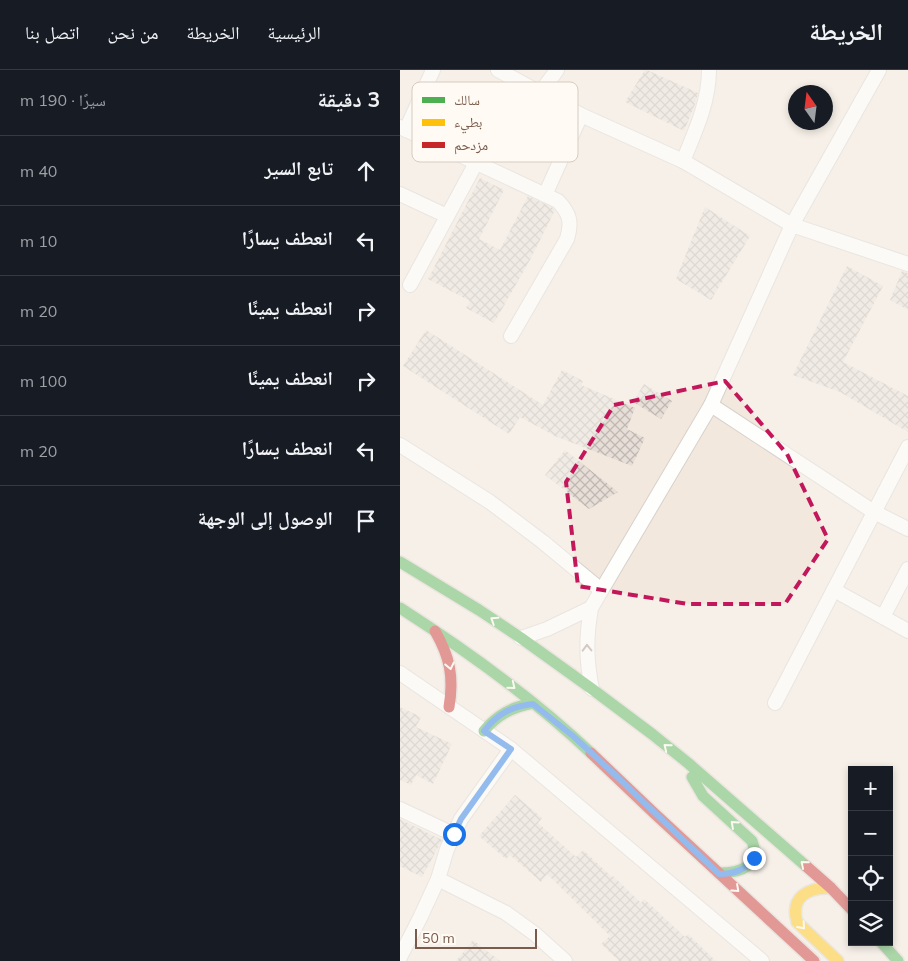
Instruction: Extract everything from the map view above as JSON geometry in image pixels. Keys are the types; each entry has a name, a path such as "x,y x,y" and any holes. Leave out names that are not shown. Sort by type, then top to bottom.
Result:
{"main road":[{"path":"400,562 521,638 652,734 831,888 848,906"},
{"path":"400,608 492,671 573,736 814,961"},
{"path":"433,629 447,653 450,666 452,693 449,707"},
{"path":"484,731 490,723 505,711 514,707 533,704"},
{"path":"688,763 693,780 704,796 752,841 756,849 754,858 745,867 728,874 719,874"},
{"path":"831,888 824,887 810,890 798,900 794,911 798,922 838,961"},
{"path":"885,946 898,961"}],"street":[{"path":"427,82 433,70"},
{"path":"498,70 520,82"},
{"path":"549,82 558,70"},
{"path":"683,161 704,107 708,90 709,70"},
{"path":"592,689 587,656 591,608 711,405 792,225 879,70"},
{"path":"403,128 412,111"},
{"path":"578,113 683,161 792,225 908,264"},
{"path":"578,122 581,115"},
{"path":"545,195 560,162"},
{"path":"410,285 476,163 558,201 570,218 570,229 567,239 511,336"},
{"path":"400,194 447,216"},
{"path":"711,405 874,512 908,529"},
{"path":"400,444 490,502 543,542 601,590"},
{"path":"775,703 908,447"},
{"path":"883,617 908,569"},
{"path":"834,590 908,631"},
{"path":"521,638 547,629 591,608"},
{"path":"400,673 511,749 762,961"},
{"path":"400,957 438,879 461,819 511,749"},
{"path":"400,808 454,834"},
{"path":"438,879 506,913 535,934 565,961"}],"highlighted area":[{"path":"725,381 787,454 828,539 785,604 688,604 578,586 566,482 614,405"}],"shaded area":[{"path":"400,70 908,70 908,961 400,961"}],"building":[{"path":"645,70 698,93 684,131 625,102"},
{"path":"480,178 504,190 479,239 500,250 528,196 555,210 531,258 494,323 466,308 470,301 428,279"},
{"path":"705,207 750,236 711,300 676,279"},
{"path":"847,266 883,286 843,362 908,396 908,432 840,392 793,375"},
{"path":"902,271 908,273 908,310 890,300"},
{"path":"426,330 543,405 562,370 583,381 581,385 635,408 627,429 645,438 632,466 555,436 520,417 509,434 403,366"},
{"path":"644,384 672,401 661,419 633,402"},
{"path":"565,450 618,492 589,509 545,475"},
{"path":"400,707 421,717 416,727 452,744 433,784 416,775 411,785 400,780"},
{"path":"515,795 542,818 538,823 576,857 583,850 641,903 644,899 685,937 688,934 716,961 619,961 601,944 610,936 547,874 541,882 510,855 506,859 479,836"},
{"path":"400,819 442,840 422,877 400,866"},
{"path":"473,940 500,961 456,961"}],"traffic: fast":[{"path":"400,562 479,610 592,689 688,763 806,866"},
{"path":"400,608 450,641 523,694 591,753"},
{"path":"484,731 505,712 533,703"},
{"path":"692,777 703,796 752,841 754,857 747,866 734,872 719,873"},
{"path":"885,946 898,961"}],"traffic: slow":[{"path":"831,888 815,889 803,895 796,906 796,913 797,922 838,961"}],"traffic: jam":[{"path":"435,631 450,668 449,707"},
{"path":"591,753 814,961"},
{"path":"806,866 848,906"}],"route":[{"path":"454,834 461,819 511,749 484,731 497,716 505,711 524,704 533,704 573,736 719,874 737,871 745,867 754,858"}]}
